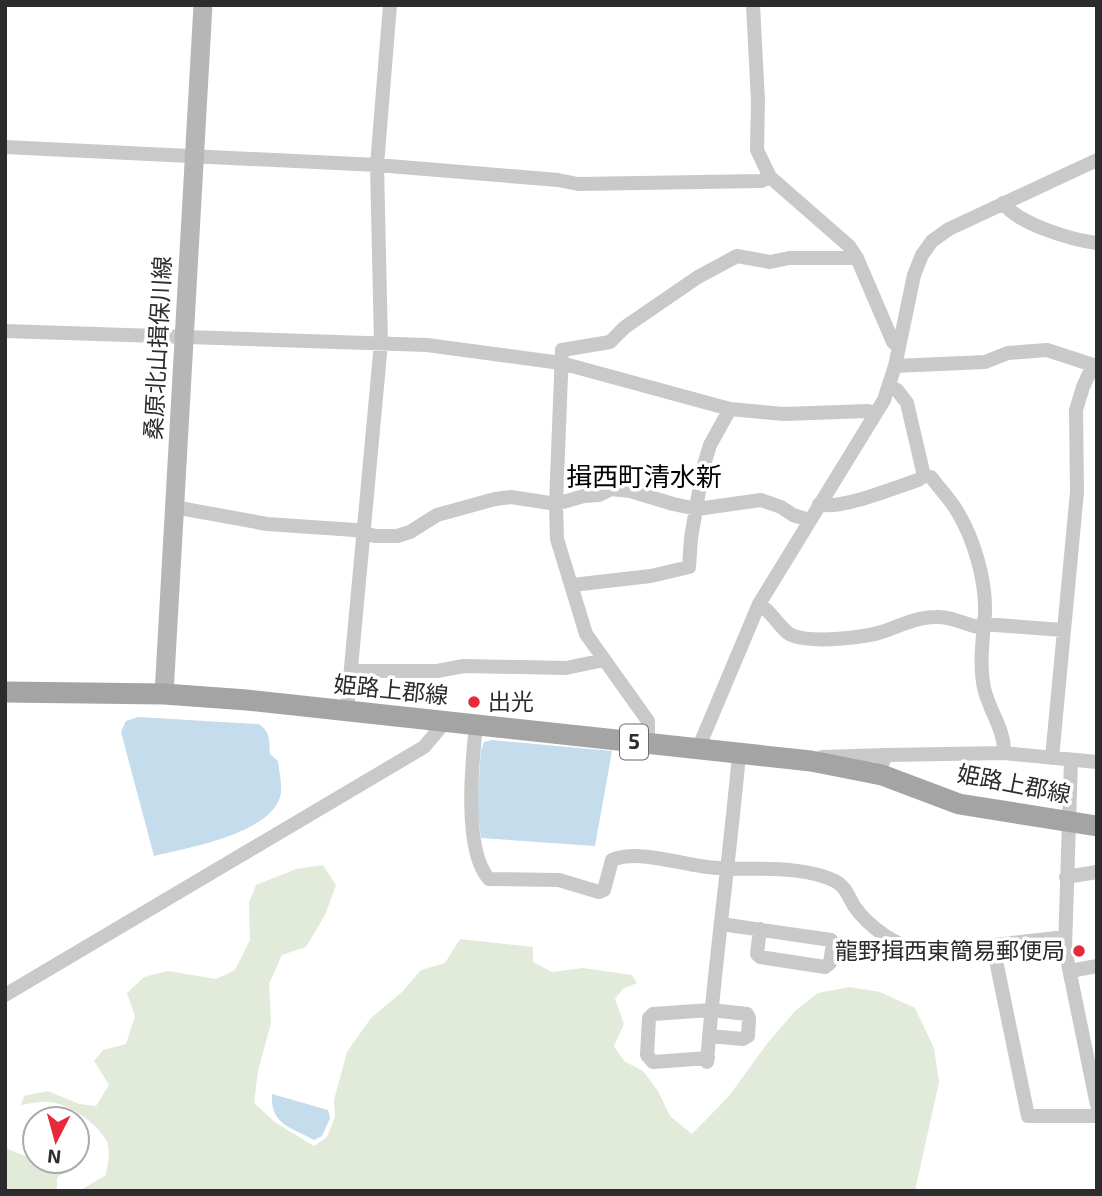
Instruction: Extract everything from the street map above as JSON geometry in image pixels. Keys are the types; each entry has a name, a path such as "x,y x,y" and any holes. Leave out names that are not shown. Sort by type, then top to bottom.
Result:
{"main road":[{"name":"桑原北山揖保川線","path":"164,694 203,5"},
{"name":"姫路上郡線","path":"5,692 164,694 247,700 739,754 884,765 959,804 1097,826"}],"street":[{"path":"347,711 381,343 377,165 390,5"},
{"path":"753,5 758,101 757,150 770,177 841,239 857,258 893,342 899,348"},
{"path":"5,147 377,165 558,180 578,184 761,181 770,177"},
{"path":"698,749 759,604 890,386 914,275 932,240 949,229 1097,160"},
{"path":"1003,203 1008,210 1026,221 1070,239 1097,243"},
{"path":"648,743 648,721 586,634 557,539 562,350 610,342 625,327 688,283 737,256 770,262 789,258 857,258"},
{"path":"5,331 427,345 561,363 730,409 783,414 868,411 875,414"},
{"path":"895,366 985,362 1008,353 1036,350 1062,354 1093,366 1076,410 1077,492 1052,758"},
{"path":"890,386 907,402 924,476"},
{"path":"572,585 651,576 689,568 691,538 703,468 710,445 730,409"},
{"path":"819,504 825,506 860,499 924,476 931,477 956,509 972,542 983,587 981,650 984,686 1002,732 1004,754"},
{"path":"174,507 267,524 397,536 410,532 437,515 495,499 512,497 556,504 599,495 611,489 630,491 697,509 761,500 809,520"},
{"path":"759,604 777,618 785,632 803,638 876,633 899,624 933,617 947,617 983,626 1063,630"},
{"path":"351,671 437,671 464,666 566,668 604,660"},
{"path":"5,995 424,747 445,722"},
{"path":"476,725 471,808 477,859 489,879 559,880 599,892 607,886 610,864 618,857 807,873 838,882 868,922 887,937 907,948 924,953 1065,937"},
{"path":"709,1036 743,1039 748,1036 747,1014 711,1010 653,1014 649,1018 647,1055 653,1062 708,1060 709,1036 711,1010 729,868 739,754"},
{"path":"884,765 1004,754 1097,762"},
{"path":"1071,760 1065,937 1097,1105"},
{"path":"1066,877 1097,872"},
{"path":"722,925 760,929 831,940 834,943 830,963 825,967 760,957 757,954 760,929"},
{"path":"993,946 1028,1116 1097,1116"},
{"path":"1070,971 1097,966"},
{"path":"1081,1026 1097,1023"}],"green space":[{"path":"323,865 336,885 325,915 306,947 282,955 269,984 271,1023 258,1071 254,1103 276,1123 314,1146 327,1137 335,1117 334,1100 347,1052 371,1018 403,991 421,970 445,963 460,939 533,947 533,962 552,972 583,968 632,975 637,983 623,989 615,999 624,1024 614,1046 624,1061 643,1071 658,1091 670,1116 692,1134 729,1096 795,1011 818,993 850,987 880,992 915,1008 934,1048 939,1082 915,1191 79,1191 106,1175 108,1146 103,1135 91,1123 91,1105 96,1106 109,1085 94,1061 103,1050 126,1044 135,1016 127,993 144,977 168,971 216,979 235,970 250,940 249,903 256,885 296,869"},
{"path":"48,1091 88,1105 39,1102 21,1105 24,1096"},
{"path":"5,1148 21,1154 21,1175 60,1175 57,1178 57,1191 5,1191"}],"water":[{"path":"138,717 258,724 268,737 270,754 278,761 281,793 275,807 263,819 227,837 154,856 121,732 126,721"},
{"path":"492,740 612,751 595,846 481,838 477,806 481,750 484,742"},
{"path":"272,1094 328,1110 330,1118 322,1136 314,1140 283,1123 274,1112"}],"place":[{"name":"出光","path":"474,702"},
{"name":"龍野揖西東簡易郵便局","path":"1079,951"}],"district":[{"name":"揖西町清水新","path":"644,477"}]}
